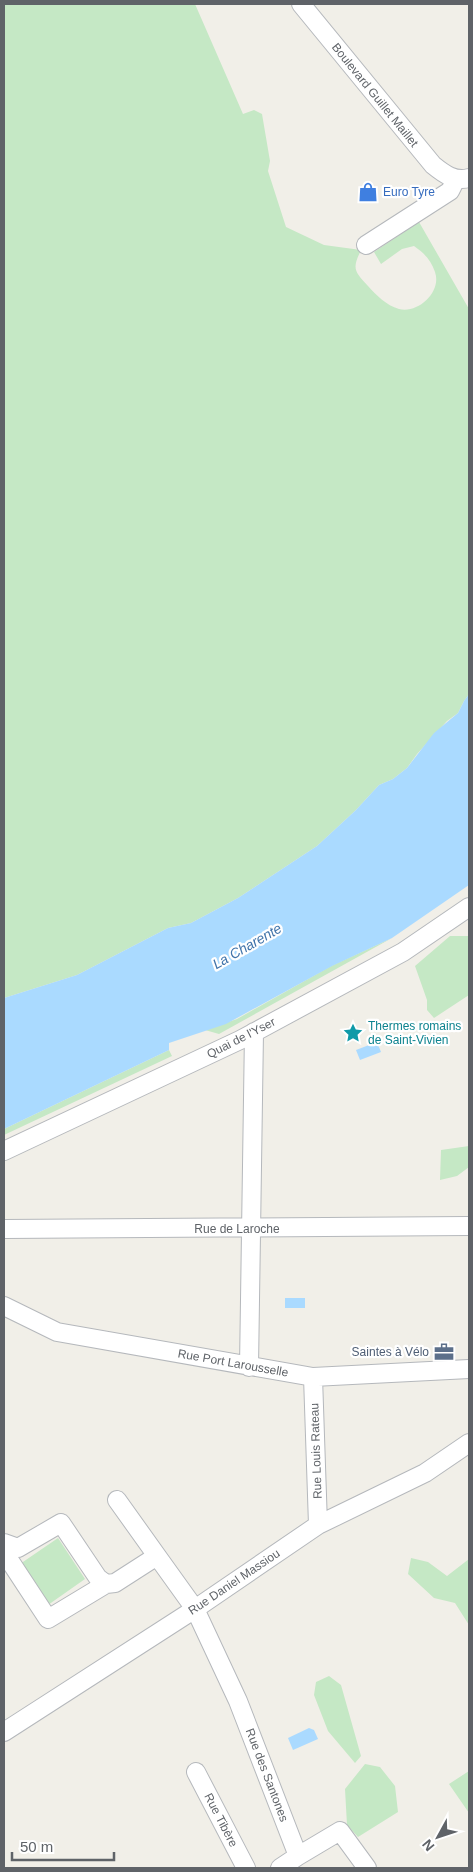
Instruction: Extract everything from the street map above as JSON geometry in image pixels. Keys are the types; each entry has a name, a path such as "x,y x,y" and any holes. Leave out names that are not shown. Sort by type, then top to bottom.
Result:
{"street":[{"name":"Boulevard Guillet Maillet","path":"301,4 433,165 444,174 462,179"},
{"path":"366,245 450,191 462,179"},
{"name":"Quai de l'Yser","path":"4,1151 254,1032 403,952 469,907"},
{"path":"249,1367 254,1032"},
{"name":"Rue de Laroche","path":"4,1230 469,1226"},
{"name":"Rue Port Larousselle","path":"4,1306 57,1332 313,1377 469,1369"},
{"name":"Rue Louis Rateau","path":"313,1377 318,1525"},
{"name":"Rue Daniel Massiou","path":"4,1732 195,1609 318,1525 425,1473 469,1443"},
{"name":"Rue des Santones","path":"117,1500 195,1609 238,1700 298,1856"},
{"path":"4,1542 18,1548 61,1523 98,1578 106,1584"},
{"path":"4,1552 48,1619 106,1584 115,1583 157,1556"},
{"name":"Rue Tibère","path":"196,1772 246,1868"},
{"path":"280,1868 340,1831 367,1868"}],"green space":[{"path":"4,4 195,4 243,114 254,110 262,114 270,161 268,171 286,227 324,245 361,250 356,262 357,273 378,297 399,309 414,308 427,300 435,287 435,272 427,257 414,246 402,249 381,264 374,252 419,222 469,309 469,694 458,713 447,721 407,768 393,779 379,785 356,810 317,846 238,898 191,923 168,928 77,975 4,998"},
{"path":"450,936 469,936 469,995 434,1018 427,1010 427,1000 415,966"},
{"path":"392,938 219,1034 205,1030 237,1019 331,966"},
{"path":"169,1050 172,1056 4,1135 4,1129"},
{"path":"469,1146 469,1167 457,1176 440,1180 441,1150"},
{"path":"58,1538 85,1579 48,1605 20,1564"},
{"path":"411,1558 428,1562 447,1576 469,1559 469,1625 455,1603 434,1598 408,1574"},
{"path":"329,1676 341,1685 361,1756 355,1763 328,1731 314,1695 316,1682"},
{"path":"365,1764 380,1767 395,1786 398,1812 358,1837 347,1825 345,1789"},
{"path":"469,1771 469,1813 449,1784"}],"water":[{"name":"La Charente","path":"469,694 469,885 392,938 332,966 226,1024 169,1043 169,1050 4,1129 4,998 77,975 168,928 191,923 238,898 317,846 356,810 379,785 393,779 407,768 434,733 458,713"},
{"path":"377,1042 381,1052 360,1060 356,1050"},
{"path":"285,1298 305,1298 305,1308 285,1308"},
{"path":"309,1728 314,1730 318,1739 293,1750 288,1738"}],"place":[{"name":"Euro Tyre","path":"368,192"},
{"name":"Thermes romains de Saint-Vivien","path":"353,1033"},
{"name":"Saintes à Vélo","path":"444,1352"}]}
